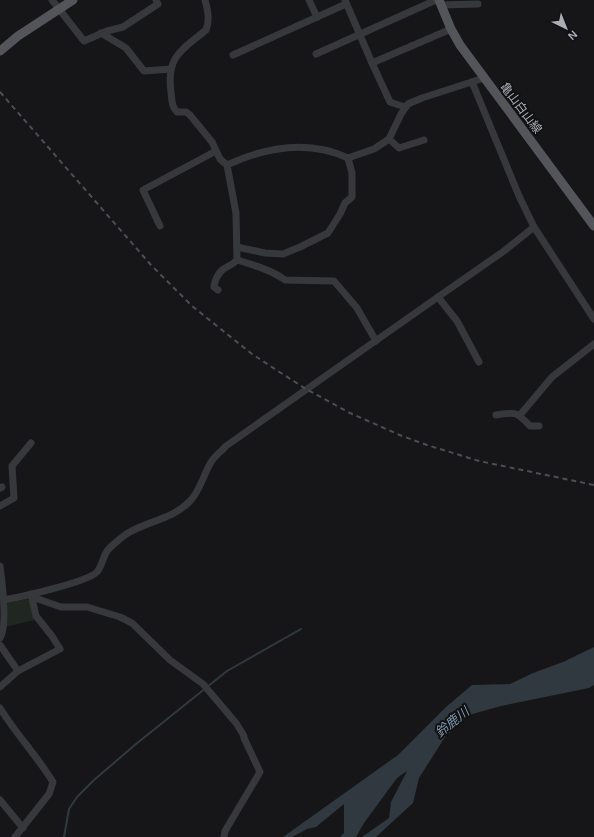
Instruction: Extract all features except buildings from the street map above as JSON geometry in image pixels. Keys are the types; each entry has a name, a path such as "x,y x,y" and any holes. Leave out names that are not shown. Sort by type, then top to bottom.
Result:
{"main road":[{"path":"0,51 18,36 73,0"},
{"name":"亀山白山線","path":"439,2 460,45 594,226"}],"street":[{"path":"52,0 84,41 101,33 123,27 158,4 156,0"},
{"path":"205,0 208,26 206,30 180,52 171,69 170,85 172,104 177,112 186,112 190,115 206,135 220,159 227,165 236,213 237,260"},
{"path":"309,0 317,17"},
{"path":"233,55 317,17 345,2 390,102 405,107"},
{"path":"316,54 359,34 439,2 478,4"},
{"path":"372,63 451,29"},
{"path":"101,33 126,48 144,70 171,69"},
{"path":"227,165 249,155 264,151 287,148 315,148 348,158 374,149 389,139 405,107 413,101 484,78"},
{"path":"472,82 519,196 534,227 594,319"},
{"path":"389,139 399,148 424,140"},
{"path":"160,226 143,190 216,151"},
{"path":"237,247 265,253 283,254 328,233 345,203 352,197 352,173 348,158"},
{"path":"4,600 32,596 89,577 96,573 108,550 127,534 153,521 178,512 192,500 211,462 226,446 504,252 534,227"},
{"path":"218,290 214,287 214,283 219,272 237,260 259,267 285,280 334,281 357,308 376,341"},
{"path":"438,297 457,321 479,362"},
{"path":"520,415 552,378 594,344"},
{"path":"496,415 514,412 520,415 530,426 539,426"},
{"path":"0,506 14,498 12,466 31,443"},
{"path":"0,566 4,600 3,633 0,638"},
{"path":"0,687 18,671 60,649 36,616 32,596"},
{"path":"32,596 61,607 87,607 120,617 132,623 170,660 203,684 240,730 260,772 225,831 224,837"},
{"path":"0,645 18,671"},
{"path":"0,708 15,732 46,770 53,782 48,794 15,837"},
{"path":"0,800 22,828"}],"shaded area":[{"path":"26,599 29,600 34,620 5,627 6,606 8,603"}],"water":[{"name":"鈴鹿川","path":"594,647 594,685 589,688 501,706 469,715 445,737 419,778 413,803 376,837 362,837 389,818 391,802 407,771 397,778 364,823 356,837 340,837 344,833 344,804 316,827 307,829 292,837 283,837 398,755 446,707 472,685 510,684 533,673 563,662"}],"waterway":[{"path":"64,837 69,809 77,797 94,780 136,744 227,671 301,629"}],"railway":[{"path":"0,92 151,265 192,306 252,354 306,389 350,413 402,436 479,461 594,485"}]}
